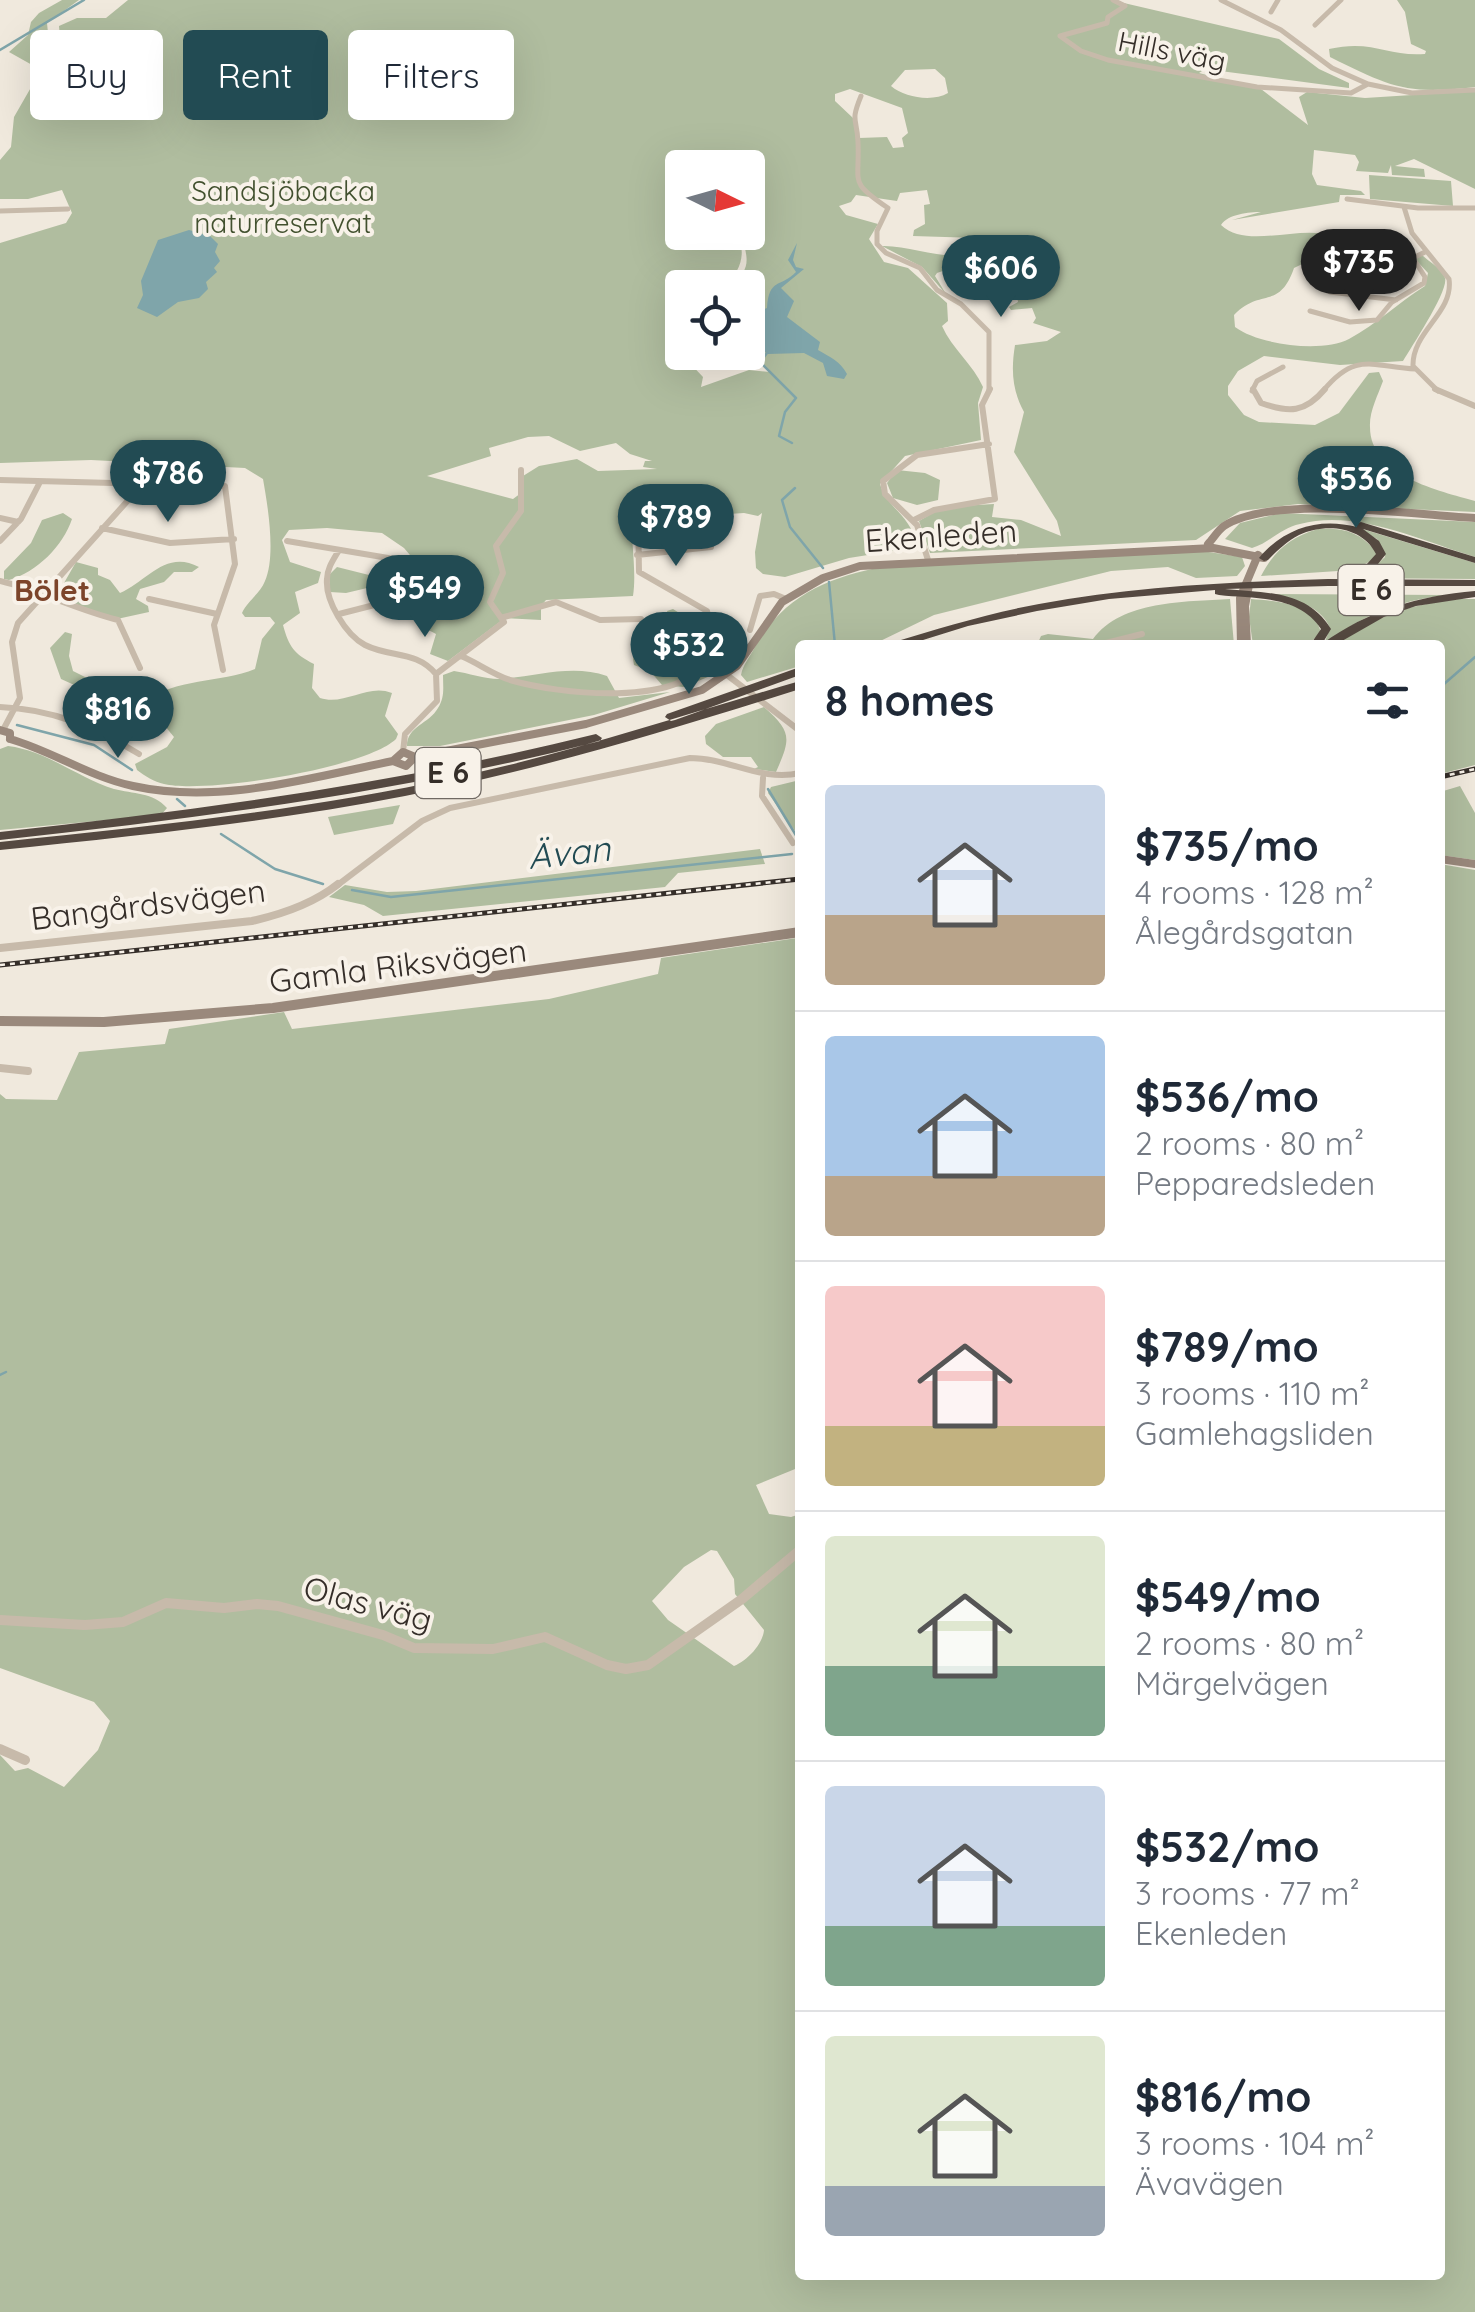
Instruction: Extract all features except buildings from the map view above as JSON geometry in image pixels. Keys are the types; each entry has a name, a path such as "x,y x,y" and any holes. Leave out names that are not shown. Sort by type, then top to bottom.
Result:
{"highway":[{"path":"1260,556 1287,530 1310,523 1337,522 1361,525 1475,560"},
{"path":"1260,556 1294,533 1320,526 1344,527 1368,535 1381,554 1370,567 1351,574 1269,582"},
{"name":"E 6","path":"912,640 1006,614 1089,598 1198,585 1475,583"},
{"path":"1219,592 1282,600 1310,609 1326,628 1319,640"},
{"name":"E 6","path":"944,640 1089,607 1219,592 1475,593"},
{"path":"1335,640 1372,616 1400,605 1475,593"},
{"name":"E 6","path":"0,836 228,811 482,766 665,719 795,676"},
{"name":"E 6","path":"0,846 298,810 409,791 688,727 795,690"}],"street":[{"name":"Hills väg","path":"1114,0 1124,6 1108,17 1108,23 1060,36 1081,51 1108,60 1257,87 1350,94 1368,84"},
{"name":"Hills väg","path":"1222,0 1281,30 1332,68 1368,84 1412,93 1475,90"},
{"path":"1272,12 1278,0"},
{"path":"1315,24 1341,0"},
{"path":"861,96 852,118 858,140 855,177 866,193 888,207 877,231 877,244 886,253 920,268 937,290 961,304 972,320 989,332 990,390 982,404 996,495 993,501 937,506 914,520"},
{"path":"1347,199 1404,207 1475,208"},
{"path":"1404,207 1411,233 1442,268 1450,286 1414,349 1415,369"},
{"path":"0,211 68,209"},
{"path":"1310,310 1345,321 1367,323 1380,318 1396,300 1424,283 1425,277 1413,258 1425,252"},
{"path":"1330,292 1396,300"},
{"path":"1282,367 1257,380 1252,392 1265,405 1288,409 1314,404 1342,372 1353,365 1374,363 1415,369 1438,392 1475,406"},
{"path":"928,560 914,520 882,488 885,477 899,462 940,448 989,444"},
{"path":"504,618 490,602 502,573 496,546 520,511 521,470"},
{"path":"0,480 225,486 234,539 234,573 217,614 215,638 223,670"},
{"path":"0,541 18,522 40,482"},
{"path":"0,746 10,739 10,732 2,730 17,708 20,687 13,636 42,593 141,486"},
{"path":"1213,545 1231,523 1291,510 1475,518"},
{"path":"461,656 498,676 544,686 618,694 674,688 677,680 700,668 710,658 713,636 708,613 680,592 641,576 638,513"},
{"path":"0,518 18,522"},
{"path":"102,528 170,543 234,539"},
{"path":"287,542 400,560"},
{"name":"Ekenleden","path":"10,739 46,749 121,782 168,790 259,786 394,760 406,766 415,757 620,716 690,694 727,675 743,659 765,621 786,599 846,570 928,560 1213,545 1260,556"},
{"path":"638,554 711,546"},
{"path":"338,550 327,569 324,585 350,634 360,642 420,658 436,674 437,701 432,711 405,734 403,752 394,760"},
{"path":"1244,640 1241,605 1260,556"},
{"path":"0,581 42,593 75,609 118,620 140,668"},
{"path":"339,614 433,590"},
{"path":"750,630 760,596 774,594 786,599"},
{"path":"149,600 217,614"},
{"path":"436,674 500,628 504,618 536,605 560,602 600,620 642,619"},
{"path":"1118,640 1142,634"},
{"path":"727,675 795,728"},
{"path":"0,708 38,709 84,724 139,754"},
{"path":"403,752 415,757"},
{"name":"Bangårdsvägen","path":"0,948 252,921 282,914 323,896 422,821 478,800 700,757 728,762 763,778"},
{"path":"792,843 762,796 763,778 795,773"},
{"path":"1445,860 1475,864"},
{"name":"Gamla Riksvägen","path":"0,1021 95,1026 391,996 795,933"},
{"path":"0,1068 28,1071"},
{"name":"Olas väg","path":"0,1620 85,1626 122,1622 166,1602 224,1608 258,1604 383,1635 414,1648 493,1650 545,1637 606,1665 636,1669 648,1665 742,1599 795,1554"},
{"path":"0,1749 25,1760"}],"green space":[{"path":"62,0 79,0 47,23 48,30 30,30 30,64 9,52 28,35 31,22"},
{"name":"Sandsjöbacka naturreservat","path":"128,0 1111,0 1279,39 1319,69 1349,83 1349,88 1205,69 1199,73 1261,89 1308,125 1299,97 1307,92 1365,98 1475,91 1475,189 1414,159 1395,166 1424,169 1425,177 1392,175 1391,165 1388,173 1356,171 1359,162 1355,155 1314,150 1312,174 1317,185 1361,191 1365,195 1340,195 1339,202 1232,220 1261,212 1239,214 1221,225 1245,236 1333,236 1325,253 1294,268 1282,290 1234,315 1235,327 1274,342 1323,346 1349,339 1425,286 1428,273 1415,259 1422,255 1441,271 1445,284 1441,294 1403,361 1340,365 1264,356 1238,371 1228,386 1228,395 1244,415 1259,422 1315,425 1339,413 1369,373 1379,372 1383,381 1370,427 1381,458 1409,479 1475,501 1475,512 1298,504 1240,511 1196,540 930,553 919,521 943,507 994,504 992,517 1021,520 1061,536 1057,521 1014,452 1024,412 1013,371 1015,345 1047,341 1061,332 1033,323 1036,318 1032,308 1009,307 1018,302 1016,291 1003,277 1028,263 1022,255 989,266 937,273 935,276 946,294 922,267 882,246 963,255 989,246 976,238 913,236 914,230 925,224 924,205 930,204 927,190 900,193 897,201 856,195 851,202 839,206 846,215 878,224 869,239 884,262 908,268 947,303 948,321 942,326 983,387 978,403 981,440 905,456 880,484 910,526 918,547 849,558 785,577 763,574 756,568 755,552 762,513 682,517 673,513 662,488 634,489 633,596 546,600 541,606 541,620 505,618 448,661 430,654 436,634 417,624 424,614 467,598 455,570 415,561 382,533 327,528 289,530 282,540 290,562 321,572 318,583 295,592 300,613 283,625 293,649 314,664 312,688 320,698 329,700 374,691 392,693 385,716 398,734 396,739 353,760 284,776 214,785 160,783 137,770 135,764 167,747 174,737 145,702 170,689 255,669 262,639 275,623 270,617 245,617 242,613 263,586 268,571 270,531 263,479 245,468 91,460 0,463 0,243 66,223 72,213 62,190 28,199 0,199 0,160 11,147 14,117 30,89 30,120 163,120 163,30 59,30 59,26 77,18 106,18","holes":["935,69 945,78 948,93 942,96 911,96 891,86 905,70","850,89 902,108 908,133 902,138 904,147 893,148 887,137 859,138 853,118 835,101 835,94","665,150 765,150 765,250 745,250 744,270 765,270 765,368 770,372 749,370 701,387 703,377 696,370 665,370 665,270 737,270 742,255 742,250 665,250","549,436 580,451 616,443 630,454 652,461 645,461 643,467 657,469 598,471 577,459 539,466 523,476 521,493 513,499 427,476 491,456 489,448 528,437"]},
{"path":"1397,0 1475,0 1475,87 1431,90 1399,86 1330,57 1329,49 1344,46 1425,54 1426,51 1411,44 1405,12"},
{"path":"1369,175 1451,181 1453,206 1370,199"},
{"path":"897,470 925,473 940,480 938,500 917,505 893,498 887,483"},
{"path":"63,513 72,519 55,548 29,571 4,579 4,571 31,543 42,520"},
{"path":"1281,513 1475,522 1475,557 1389,529 1344,521 1322,520 1293,526 1252,548 1225,539 1240,523"},
{"path":"1352,526 1475,563 1475,579 1344,578 1369,572 1385,557 1377,539"},
{"path":"1318,529 1336,529 1358,536 1377,553 1375,559 1353,570 1261,576 1284,546"},
{"path":"1202,551 1242,557 1245,566 1237,576 1196,578 1168,567 1111,571 934,615 882,640 795,640 795,668 747,682 741,675 767,629 794,601 827,583 886,566"},
{"path":"76,562 98,568 98,575 110,580 120,593 167,564 187,562 199,567 192,572 174,572 164,582 140,589 136,599 148,606 149,612 117,619 56,597"},
{"path":"337,567 385,579 384,584 346,593 330,592 329,575"},
{"path":"1254,594 1446,595 1382,611 1330,640 1326,640 1330,628 1324,618 1298,602"},
{"path":"1230,599 1234,640 1039,640 1048,634 1093,639 1120,617 1175,603"},
{"path":"1251,599 1283,603 1311,615 1321,633 1313,640 1252,640"},
{"path":"1475,599 1475,765 1445,773 1445,640 1342,640 1393,613"},
{"path":"673,609 703,628 684,637 675,659 677,665 722,671 684,687 662,685 650,671 634,665 640,638 665,633 667,611"},
{"path":"65,632 72,634 69,656 73,671 91,680 120,678 122,688 132,694 132,701 112,702 61,679 50,648"},
{"path":"454,671 496,679 581,671 607,676 619,698 670,692 594,715 440,746 407,746 414,729 440,704 443,675"},
{"path":"764,707 780,723 786,736 776,772 754,769 758,767 751,757 723,757 706,744 705,736 716,724"},
{"path":"8,746 36,753 114,789 149,796 167,808 161,815 0,830 0,749"},
{"path":"795,781 795,831 768,793 771,787"},
{"path":"1460,786 1475,813 1475,860 1445,856 1445,790"},
{"path":"400,805 393,824 334,835 328,817"},
{"path":"760,849 765,864 678,873 665,887 383,916 364,905 329,897 345,885 387,892 416,891"},
{"path":"1445,865 1475,870 1475,2312 0,2312 0,1755 15,1771 28,1768 64,1787 98,1750 110,1721 94,1702 0,1668 0,1094 6,1099 57,1100 79,1052 165,1044 169,1029 284,1012 292,1029 549,999 658,974 661,958 795,938 795,1469 756,1485 769,1514 795,1516 795,2280 1445,2280","holes":["711,1550 717,1551 734,1579 735,1594 764,1630 754,1651 734,1666 668,1620 652,1601 684,1567"]}],"water":[{"path":"189,230 210,236 218,244 215,252 220,261 214,268 217,272 206,282 208,289 199,298 178,302 157,317 137,308 143,295 141,281 158,240"},
{"path":"797,243 793,260 796,267 804,269 781,288 794,301 787,317 820,342 818,350 841,366 847,374 844,379 827,376 823,363 804,353 765,352 765,309 770,292 796,272 788,260"}],"waterway":[{"path":"0,50 84,0"},
{"path":"767,353 760,362 796,398 785,412 779,436 792,443"},
{"path":"795,488 782,500 790,527 823,568"},
{"path":"829,582 835,640"},
{"path":"1445,683 1475,657"},
{"name":"Ävan","path":"17,725 94,745 132,770"},
{"path":"768,789 795,834"},
{"name":"Ävan","path":"177,799 185,806"},
{"name":"Ävan","path":"221,834 275,869 323,884"},
{"name":"Ävan","path":"352,890 391,897 792,854"},
{"path":"0,1375 6,1372"}],"railway":[{"path":"1445,776 1475,769"},
{"path":"0,965 795,880"}],"district":[{"name":"Bölet","path":"52,591"}]}
